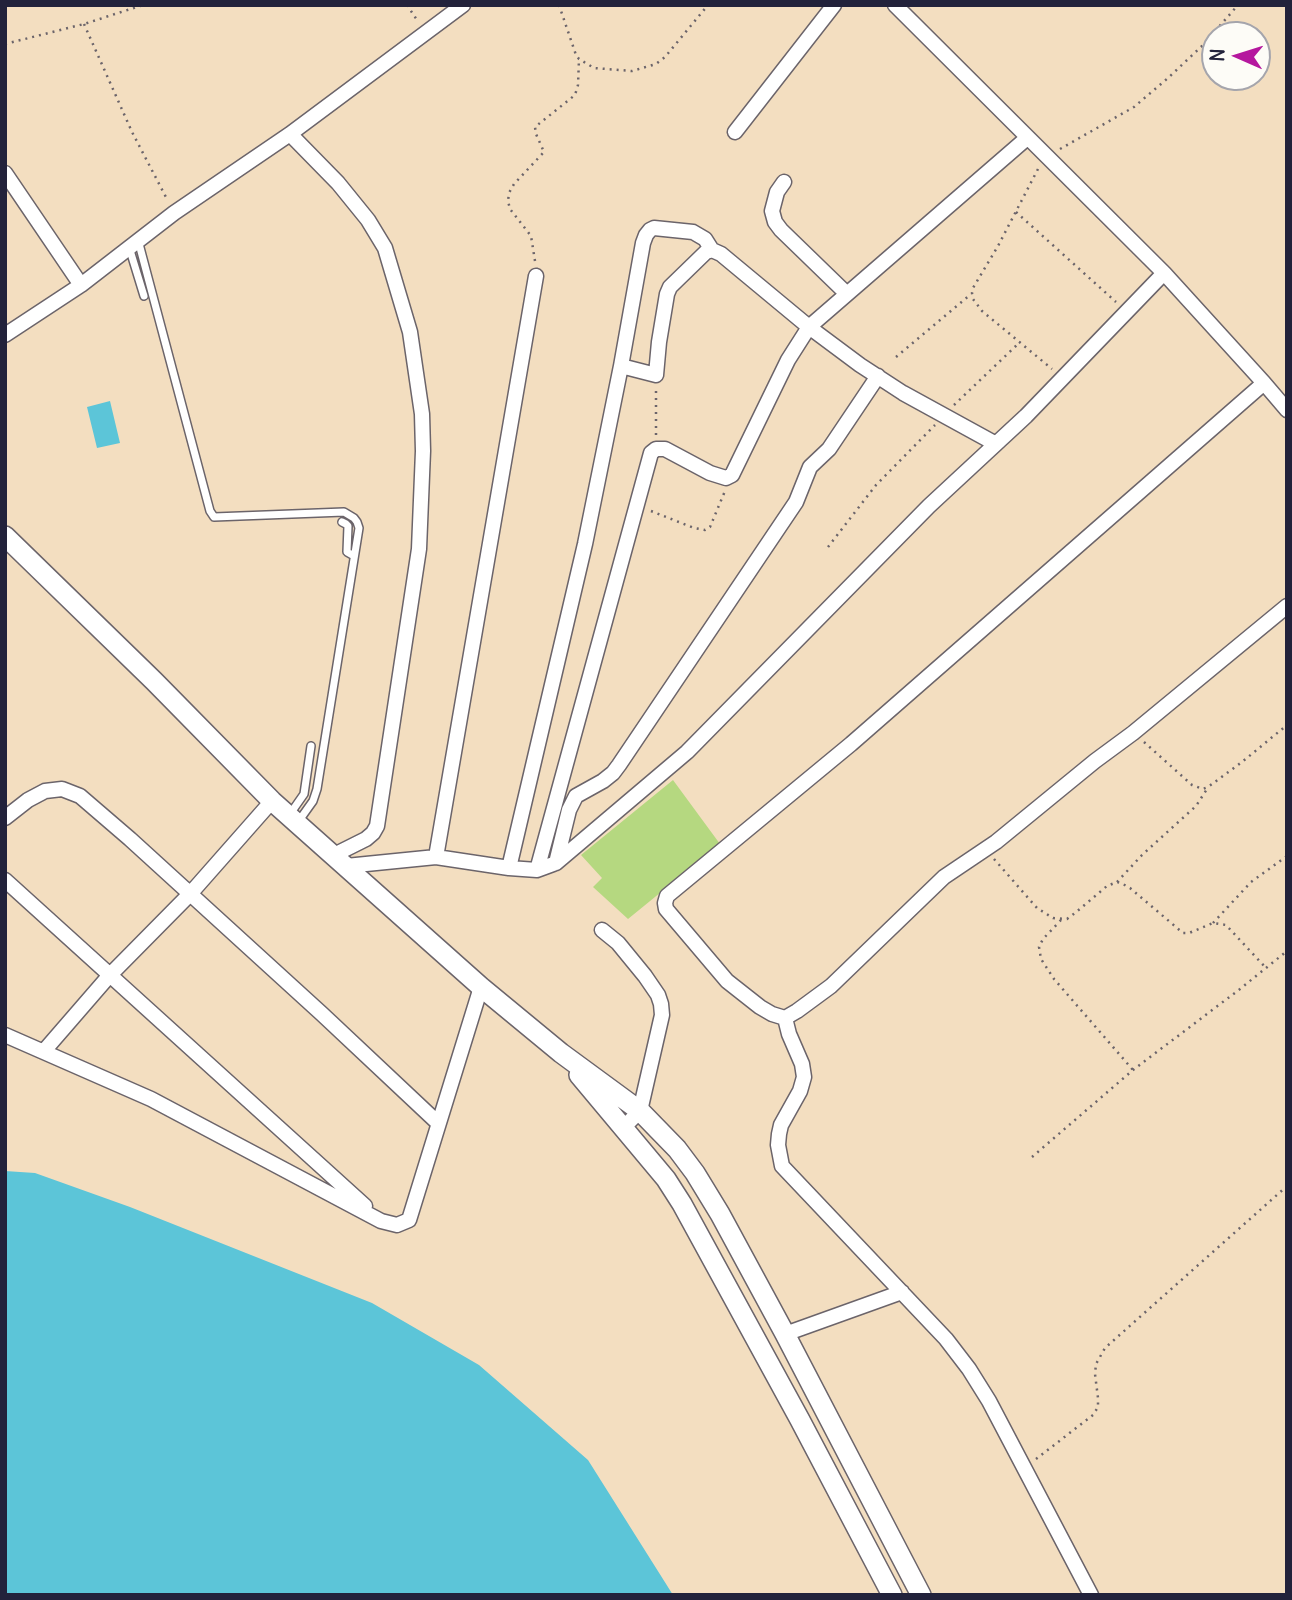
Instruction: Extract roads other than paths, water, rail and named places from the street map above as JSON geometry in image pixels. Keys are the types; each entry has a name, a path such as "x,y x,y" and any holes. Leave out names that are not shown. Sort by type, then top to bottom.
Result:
{"street":[{"path":"5,335 80,285 174,213 290,134 464,5"},
{"path":"735,132 834,5"},
{"path":"895,5 1164,274 1287,410"},
{"path":"290,134 338,183 368,220 385,248 410,332 422,414 424,451 419,549 377,826 373,833 340,861"},
{"path":"537,870 651,453 656,449 665,449 710,473 726,478 732,475 788,360 809,327 1027,138"},
{"path":"5,173 80,285"},
{"path":"784,182 777,192 772,211 775,222 847,294"},
{"path":"509,868 585,544 646,235 650,230 693,232 705,239 712,250 721,254 809,327 860,365 903,393 996,444"},
{"path":"621,366 656,375 661,330 670,288 706,252 712,250"},
{"path":"340,861 436,857 537,870 556,863 687,752 929,506 1026,416 1164,274"},
{"path":"436,857 536,276"},
{"path":"556,863 569,810 576,796 603,781 619,765 796,502 810,467 829,449 878,376"},
{"path":"1264,383 851,744 667,896 666,909 727,981 760,1007 785,1018 831,986 944,877 985,849 1133,733 1287,606"},
{"path":"5,536 272,800 481,987 561,1053 640,1111 671,1142 695,1172 720,1213 921,1595"},
{"path":"5,818 28,800 46,791 62,789 80,796 322,1014 438,1123"},
{"path":"44,1051 109,976 190,894 272,800"},
{"path":"5,880 381,1221"},
{"path":"602,930 618,943 645,976 661,1004 662,1015 640,1111 623,1128"},
{"path":"5,1035 151,1099 381,1221 397,1225 409,1220 481,987"},
{"path":"785,1018 804,1077 800,1091 781,1125 778,1145 782,1166 946,1339 969,1369 989,1401 1091,1595"},
{"path":"561,1053 666,1179 682,1203 892,1595"},
{"path":"733,1298 757,1282"},
{"path":"785,1334 902,1293"}],"lane":[{"path":"134,243 144,296"},
{"path":"134,243 212,514 218,518 344,512 354,517 359,528 317,789 313,801 293,819"},
{"path":"342,522 348,526 347,552 354,556"},
{"path":"293,819 304,794 311,746"}],"water":[{"path":"110,401 120,443 97,448 87,407"},
{"path":"5,1171 35,1173 130,1207 372,1303 479,1365 588,1460 673,1595 5,1595"}]}
